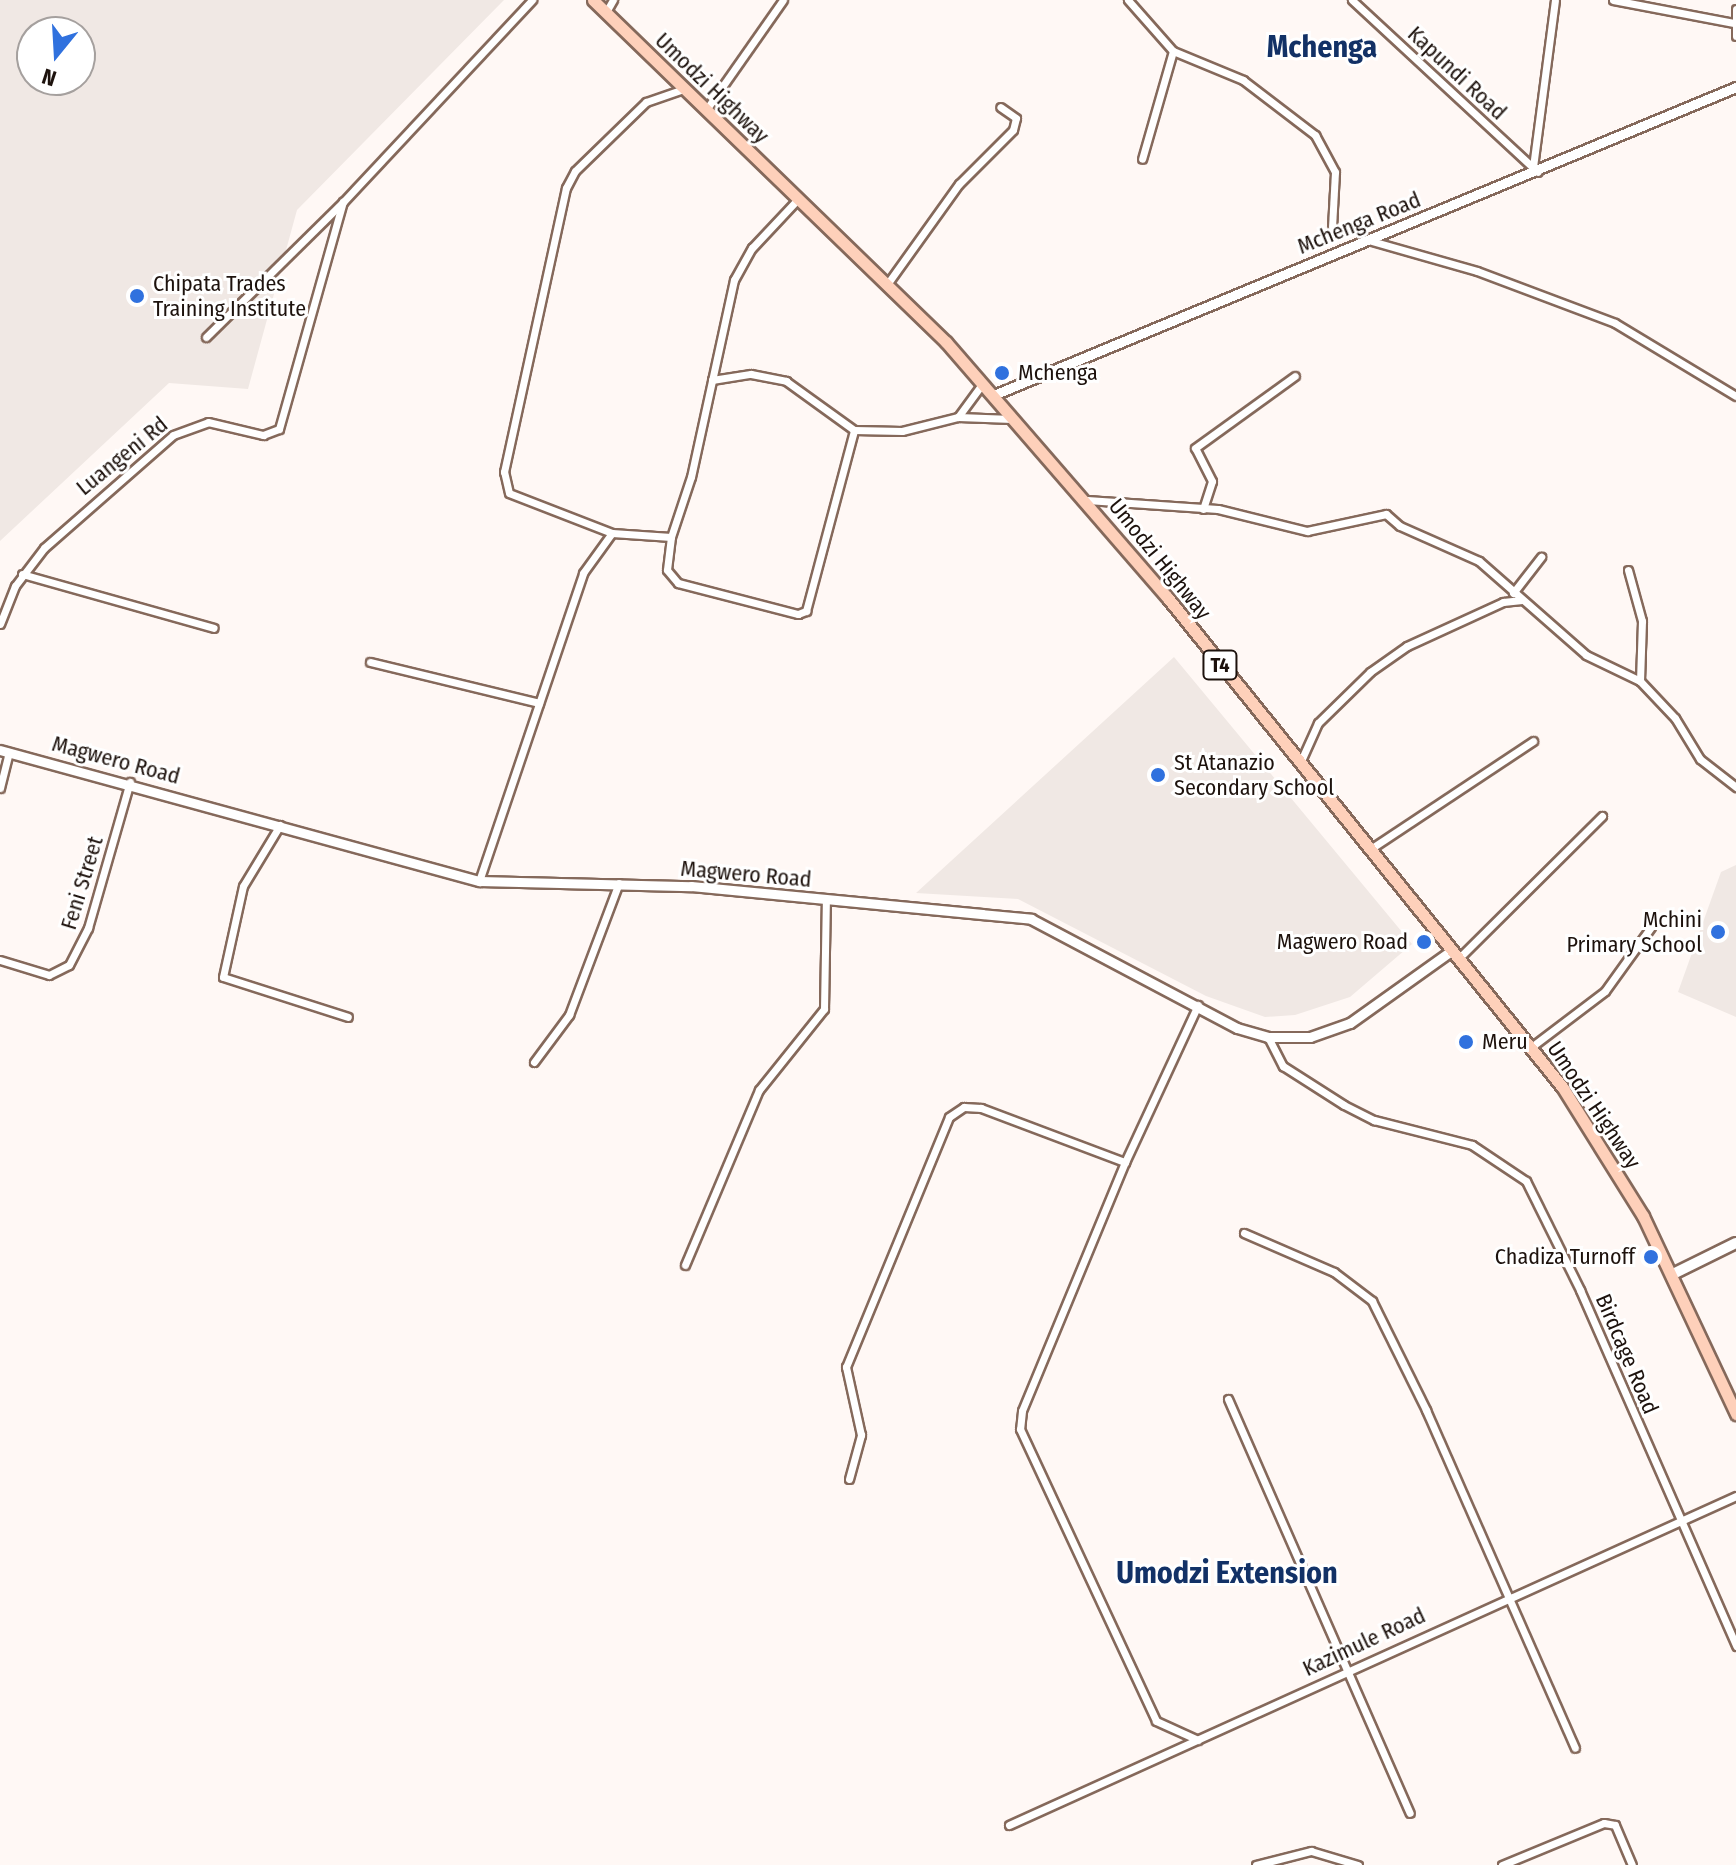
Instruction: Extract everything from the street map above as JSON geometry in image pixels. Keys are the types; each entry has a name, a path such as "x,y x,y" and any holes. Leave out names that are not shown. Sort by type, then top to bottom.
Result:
{"highway":[{"name":"Umodzi Highway","path":"593,0 888,283 996,394 1087,500 1530,1048 1597,1138 1673,1274 1736,1414"}],"main road":[{"path":"1673,1274 1736,1243"}],"street":[{"name":"Luangeni Rd","path":"206,337 343,202 532,0"},
{"path":"606,12 613,0"},
{"path":"706,110 783,0"},
{"path":"1128,0 1173,51 1243,80 1315,135 1335,172 1332,227"},
{"name":"Kapundi Road","path":"1352,0 1535,169"},
{"path":"1535,169 1555,0"},
{"path":"1613,0 1734,23"},
{"path":"1736,9 1736,36"},
{"path":"1142,159 1173,51"},
{"name":"Mchenga Road","path":"996,394 1736,87"},
{"path":"671,537 612,533 509,493 504,472 566,188 575,171 646,102 683,89"},
{"path":"888,283 959,184 1013,130 1016,118 1000,107"},
{"path":"798,199 742,263 671,537 667,570 678,583 798,614 806,611 854,430"},
{"name":"Luangeni Rd","path":"0,624 4,600 22,574 77,516 182,429 208,422 263,435 279,429 343,202"},
{"path":"1365,239 1477,271 1615,323 1736,396"},
{"path":"712,380 751,374 786,381 854,430 902,431 958,417 1018,420"},
{"path":"1203,509 1212,481 1194,455 1195,448 1295,376"},
{"path":"958,417 984,382"},
{"path":"1087,500 1244,514 1307,531 1386,514 1400,526 1479,561 1586,655 1640,681 1675,718 1700,759 1736,787"},
{"path":"479,881 583,573 612,533"},
{"path":"1513,593 1541,557"},
{"path":"1628,570 1642,621 1640,681"},
{"path":"22,574 214,628"},
{"path":"1299,765 1318,723 1354,683 1407,646 1503,602 1522,600"},
{"path":"370,662 539,703"},
{"path":"1369,850 1533,741"},
{"path":"0,788 5,751"},
{"name":"Magwero Road","path":"5,751 130,782 479,881 619,883 1031,919 1199,1003 1237,1028 1268,1037 1310,1037 1350,1023 1454,955"},
{"name":"Feni Street","path":"0,960 49,975 60,973 74,959 92,914 130,782"},
{"path":"1454,955 1602,816"},
{"path":"280,825 243,886 223,977 348,1017"},
{"path":"534,1062 569,1015 619,883"},
{"path":"685,1265 759,1090 824,1009 826,899"},
{"path":"1530,1048 1605,991 1651,927"},
{"path":"1198,1740 1156,1721 1020,1429 1022,1411 1125,1162 1199,1003"},
{"name":"Birdcage Road","path":"1268,1037 1283,1066 1344,1105 1374,1120 1472,1145 1526,1181 1580,1290 1736,1646"},
{"path":"849,1479 861,1435 846,1367 949,1117 964,1107 981,1108 1125,1162"},
{"path":"1244,1233 1334,1272 1372,1301 1426,1410 1575,1748"},
{"path":"1228,1399 1344,1670 1410,1813"},
{"name":"Kazimule Road","path":"1009,1825 1344,1670 1736,1496"},
{"path":"1502,1865 1604,1823 1615,1825 1632,1865"},
{"path":"1256,1865 1311,1851 1358,1865"}],"shaded area":[{"name":"Chipata Trades Training Institute","path":"0,0 504,0 297,210 248,389 169,383 0,541"},
{"name":"St Atanazio Secondary School","path":"1174,657 1412,944 1350,997 1295,1015 1265,1017 1206,996 1018,899 916,893"},
{"name":"Mchini Primary School","path":"1736,865 1736,1017 1678,992 1721,872"}],"place":[{"name":"Chipata Trades Training Institute","path":"137,296"},
{"name":"Mchenga","path":"1002,373"},
{"name":"St Atanazio Secondary School","path":"1158,775"},
{"name":"Mchini Primary School","path":"1718,932"},
{"name":"Magwero Road","path":"1424,942"},
{"name":"Meru","path":"1466,1042"},
{"name":"Chadiza Turnoff","path":"1651,1257"}],"district":[{"name":"Mchenga","path":"1322,47"},
{"name":"Umodzi Extension","path":"1227,1573"}]}
